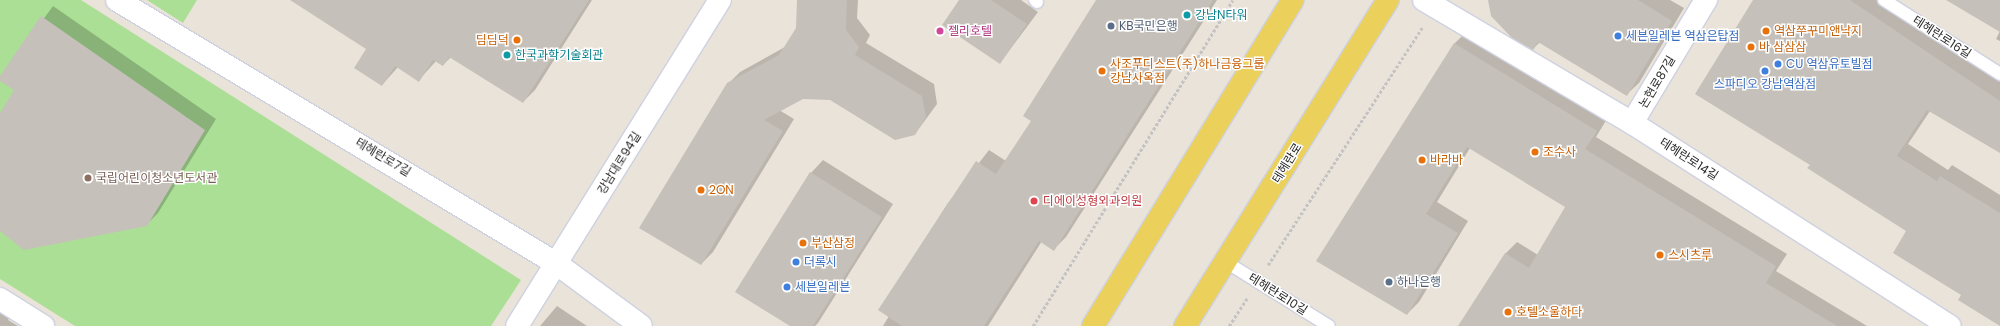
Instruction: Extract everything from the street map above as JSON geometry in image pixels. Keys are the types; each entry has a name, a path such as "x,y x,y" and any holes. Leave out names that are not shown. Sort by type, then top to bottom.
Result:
{"main road":[{"path":"1093,326 1293,0"},
{"name":"테헤란로","path":"1185,326 1388,0"}],"street":[{"name":"테헤란로7길","path":"117,0 557,264 641,326"},
{"name":"강남대로94길","path":"517,326 720,0"},
{"name":"논현로87길","path":"1632,123 1706,0"},
{"name":"테헤란로14길","path":"1430,4 1632,123 1950,326"},
{"path":"0,299 42,326"}],"lane":[{"name":"테헤란로16길","path":"1884,0 2000,74"},
{"name":"테헤란로10길","path":"1226,262 1330,326"}],"path":[{"path":"1033,326 1233,0"},
{"path":"1229,326 1258,282 1430,4"}],"green space":[{"path":"0,0 81,0 521,280 491,326 75,326 0,279"},
{"path":"147,0 197,0 183,23"}],"building":[{"name":"한국과학기술회관","path":"290,0 589,0 523,103 449,57 443,66 433,60 419,82 395,66 382,86 354,68 366,49"},
{"path":"797,0 847,0 846,30 859,47 855,55 922,96 926,117 915,135 895,140 830,100 803,99 764,120 783,131 701,265 639,228 727,83 779,55 796,28"},
{"path":"959,0 991,0 1027,24 1000,64 942,25"},
{"path":"1096,0 1213,0 1054,251 1039,241 984,326 902,326 878,310 976,161 996,174 1031,121 1023,116"},
{"path":"1488,0 1638,0 1672,21 1627,96 1538,42 1533,50 1512,38 1491,16"},
{"path":"1753,0 1850,0 2000,101 2000,153 1927,110 1897,156 1937,181 1940,176 2000,213 2000,326 1958,300 1961,295 1893,253 1906,231 1807,168 1810,165 1695,94"},
{"path":"1946,0 2000,0 2000,32"},
{"name":"국립어린이청소년도서관","path":"41,16 205,130 147,226 24,250 0,231 0,113 14,90 0,81 0,76"},
{"path":"1454,43 1597,131 1585,149 1776,266 1766,283 1837,326 1458,326 1505,253 1529,268 1565,207 1467,147 1426,214 1458,233 1407,315 1316,261"},
{"path":"810,172 882,217 813,326 790,326 735,292"}],"place":[{"name":"강남N타워","path":"1187,15"},
{"name":"KB국민은행","path":"1111,26"},
{"name":"젤리호텔","path":"940,31"},
{"name":"역삼쭈꾸미앤낙지","path":"1766,31"},
{"name":"세븐일레븐 역삼은탑점","path":"1618,36"},
{"name":"딤딤덕","path":"517,40"},
{"name":"바 삼삼삼","path":"1751,47"},
{"name":"한국과학기술회관","path":"507,55"},
{"name":"CU 역삼유토빌점","path":"1778,64"},
{"name":"사조푸디스트(주)하나금융그룹 강남사옥점","path":"1102,71"},
{"name":"스파디오 강남역삼점","path":"1765,71"},
{"name":"조수사","path":"1535,152"},
{"name":"바라바","path":"1422,160"},
{"name":"국립어린이청소년도서관","path":"88,178"},
{"name":"2ON","path":"701,190"},
{"name":"디에이성형외과의원","path":"1034,201"},
{"name":"부산삼정","path":"803,243"},
{"name":"스시츠루","path":"1660,255"},
{"name":"더록시","path":"796,262"},
{"name":"하나은행","path":"1389,282"},
{"name":"세븐일레븐","path":"787,287"},
{"name":"호텔소울하다","path":"1508,312"}]}
